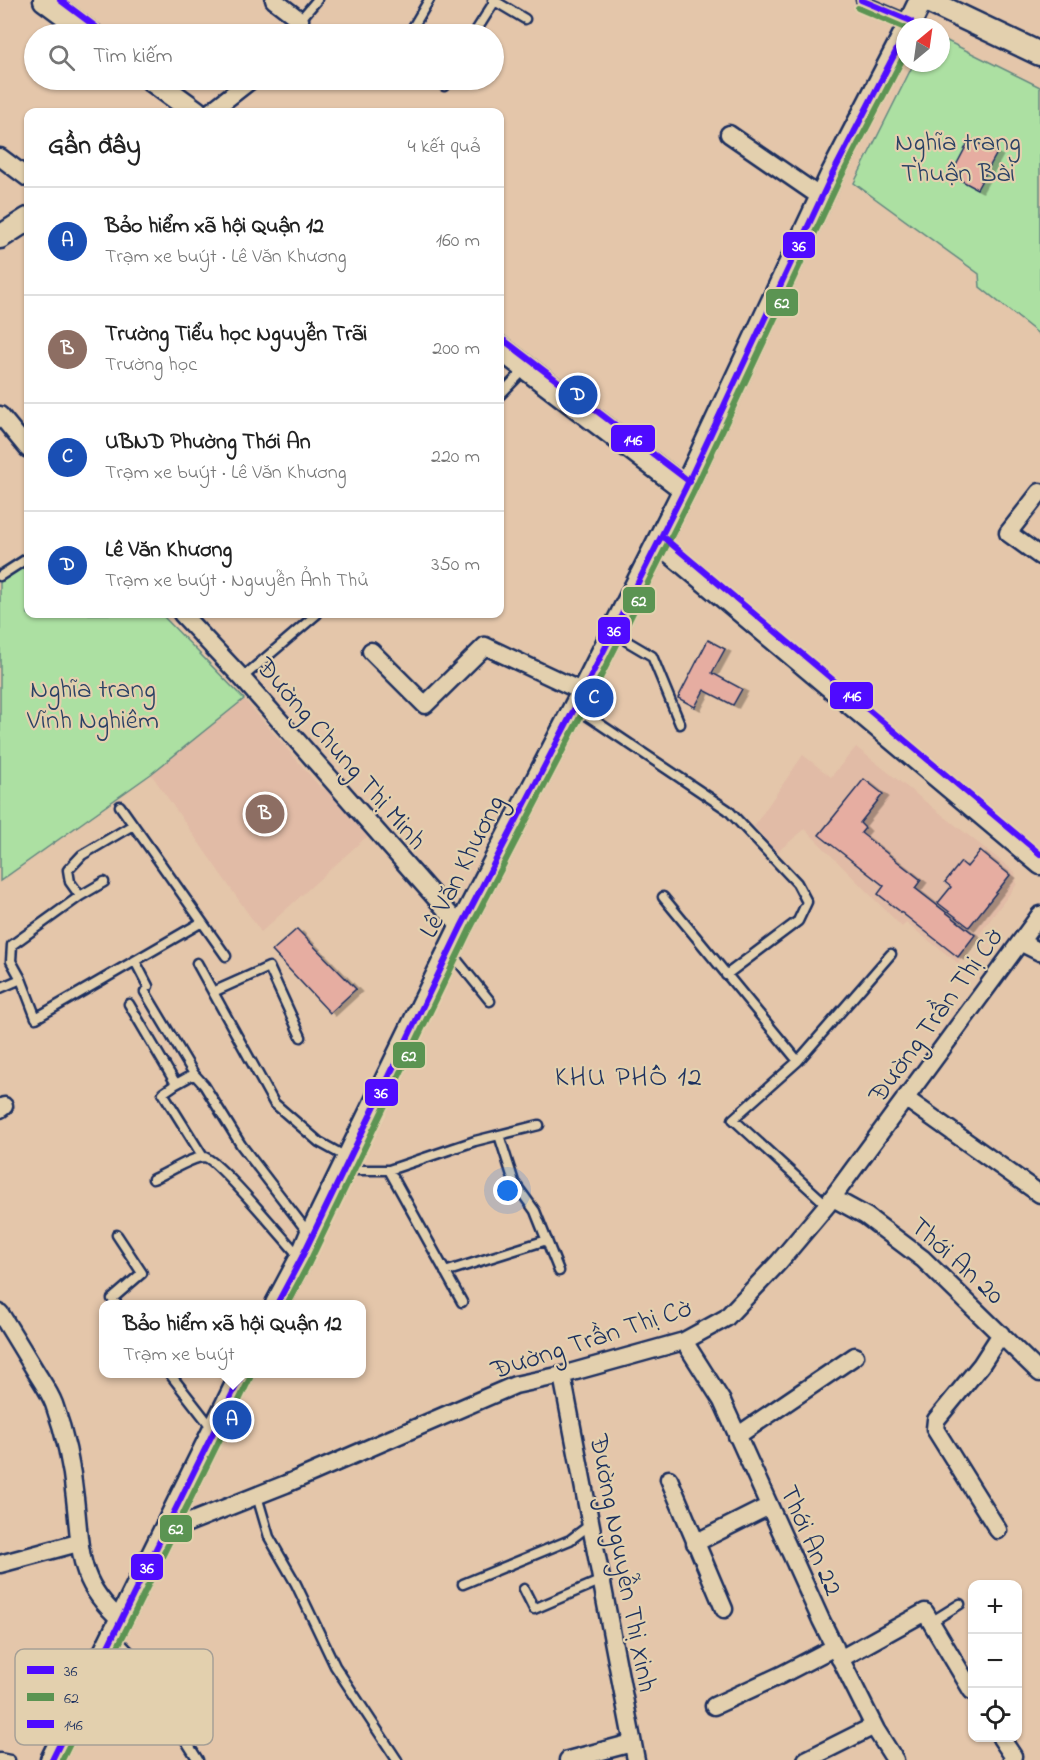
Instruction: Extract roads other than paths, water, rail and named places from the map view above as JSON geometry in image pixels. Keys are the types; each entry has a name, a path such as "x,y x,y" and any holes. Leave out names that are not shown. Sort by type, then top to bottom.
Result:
{"main road":[{"path":"45,0 77,24"},
{"name":"Lê Văn Khương","path":"912,18 921,0"},
{"path":"926,0 1040,54"},
{"name":"Lê Văn Khương","path":"280,1300 449,951 685,489 822,198 896,51"},
{"path":"166,90 190,108"},
{"path":"0,237 24,222"},
{"path":"504,351 685,489"},
{"path":"106,1649 240,1378"},
{"path":"54,1759 61,1745"}],"street":[{"path":"274,0 294,24"},
{"path":"215,108 238,90"},
{"path":"729,134 822,198"},
{"path":"0,157 24,175"},
{"path":"0,415 24,438"},
{"path":"1040,492 1008,533 1040,556"},
{"path":"657,544 1040,866"},
{"name":"Đường Chung Thị Minh","path":"186,618 242,678 461,927"},
{"path":"371,651 425,705 485,646 579,700"},
{"name":"Đường Trần Thị Cờ","path":"165,1532 258,1496 515,1385 562,1375 684,1341 726,1318 780,1262 830,1201 1040,915"},
{"path":"1020,942 1040,952"},
{"path":"905,1098 1040,1194"},
{"name":"Thới An 20","path":"830,1201 866,1216 923,1259 1040,1373"},
{"path":"2,1315 54,1402 68,1455 75,1498 78,1543 84,1569 116,1627"},
{"path":"998,1530 935,1429 936,1420 981,1365 1001,1334"},
{"name":"Thới An 22","path":"684,1341 722,1401 838,1653 874,1726 895,1760"},
{"path":"737,1436 855,1356"},
{"name":"Đường Nguyễn Thị Xinh","path":"562,1375 636,1760"},
{"path":"669,1479 724,1609"},
{"path":"695,1543 769,1506"},
{"path":"0,1564 78,1543"},
{"path":"714,1706 781,1675 838,1653 925,1612 970,1688"},
{"path":"806,1760 874,1726"},
{"path":"1004,1742 1012,1760"},
{"path":"568,1760 632,1743"}],"lane":[{"path":"299,24 317,0"},
{"path":"415,24 429,0"},
{"path":"480,24 494,0 525,19"},
{"path":"861,0 896,20"},
{"path":"504,391 525,369"},
{"path":"0,576 24,561"},
{"path":"242,678 312,618"},
{"path":"613,633 652,656 680,724"},
{"path":"579,700 728,810 797,883 807,902 798,921 726,975"},
{"path":"120,806 226,956"},
{"path":"80,896 69,882 68,870 82,855 133,825"},
{"path":"104,882 80,896 12,945 11,961 21,979 36,1018 201,922"},
{"path":"663,897 798,1061"},
{"path":"449,951 490,1002"},
{"path":"830,1201 734,1119 798,1061 891,954"},
{"path":"135,961 146,989 194,1074 204,1085 241,1145 310,1235"},
{"path":"197,963 274,1103 356,1170 389,1170 499,1135 539,1125"},
{"path":"213,992 269,967 301,1037"},
{"path":"0,988 21,979"},
{"path":"129,1004 176,1084"},
{"path":"194,1074 163,1093 203,1157 215,1162 301,1259"},
{"path":"499,1135 514,1182 535,1211 559,1271"},
{"path":"153,1179 203,1157"},
{"path":"389,1170 462,1302"},
{"path":"113,1300 142,1272 117,1235"},
{"path":"445,1272 547,1240"},
{"path":"173,1378 214,1430"},
{"path":"258,1496 269,1537 296,1584 335,1666 397,1760"},
{"path":"463,1584 570,1540 591,1524"},
{"path":"524,1590 534,1609 602,1580"},
{"path":"931,1622 960,1604"},
{"path":"116,1627 133,1649"},
{"path":"188,1745 198,1760"},
{"path":"0,1758 10,1760"}],"place":[{"name":"Lê Văn Khương","path":"578,395"},
{"name":"UBND Phường Thới An","path":"594,698"},
{"name":"Trường Tiểu học Nguyễn Trãi","path":"265,814"},
{"name":"Bảo hiểm xã hội Quận 12","path":"232,1420"}],"district":[{"name":"KHU PHỐ 12","path":"629,1075"}],"park label":[{"name":"Nghĩa trang Thuận Bài","path":"958,156"},
{"name":"Nghĩa trang Vĩnh Nghiêm","path":"93,704"}]}
